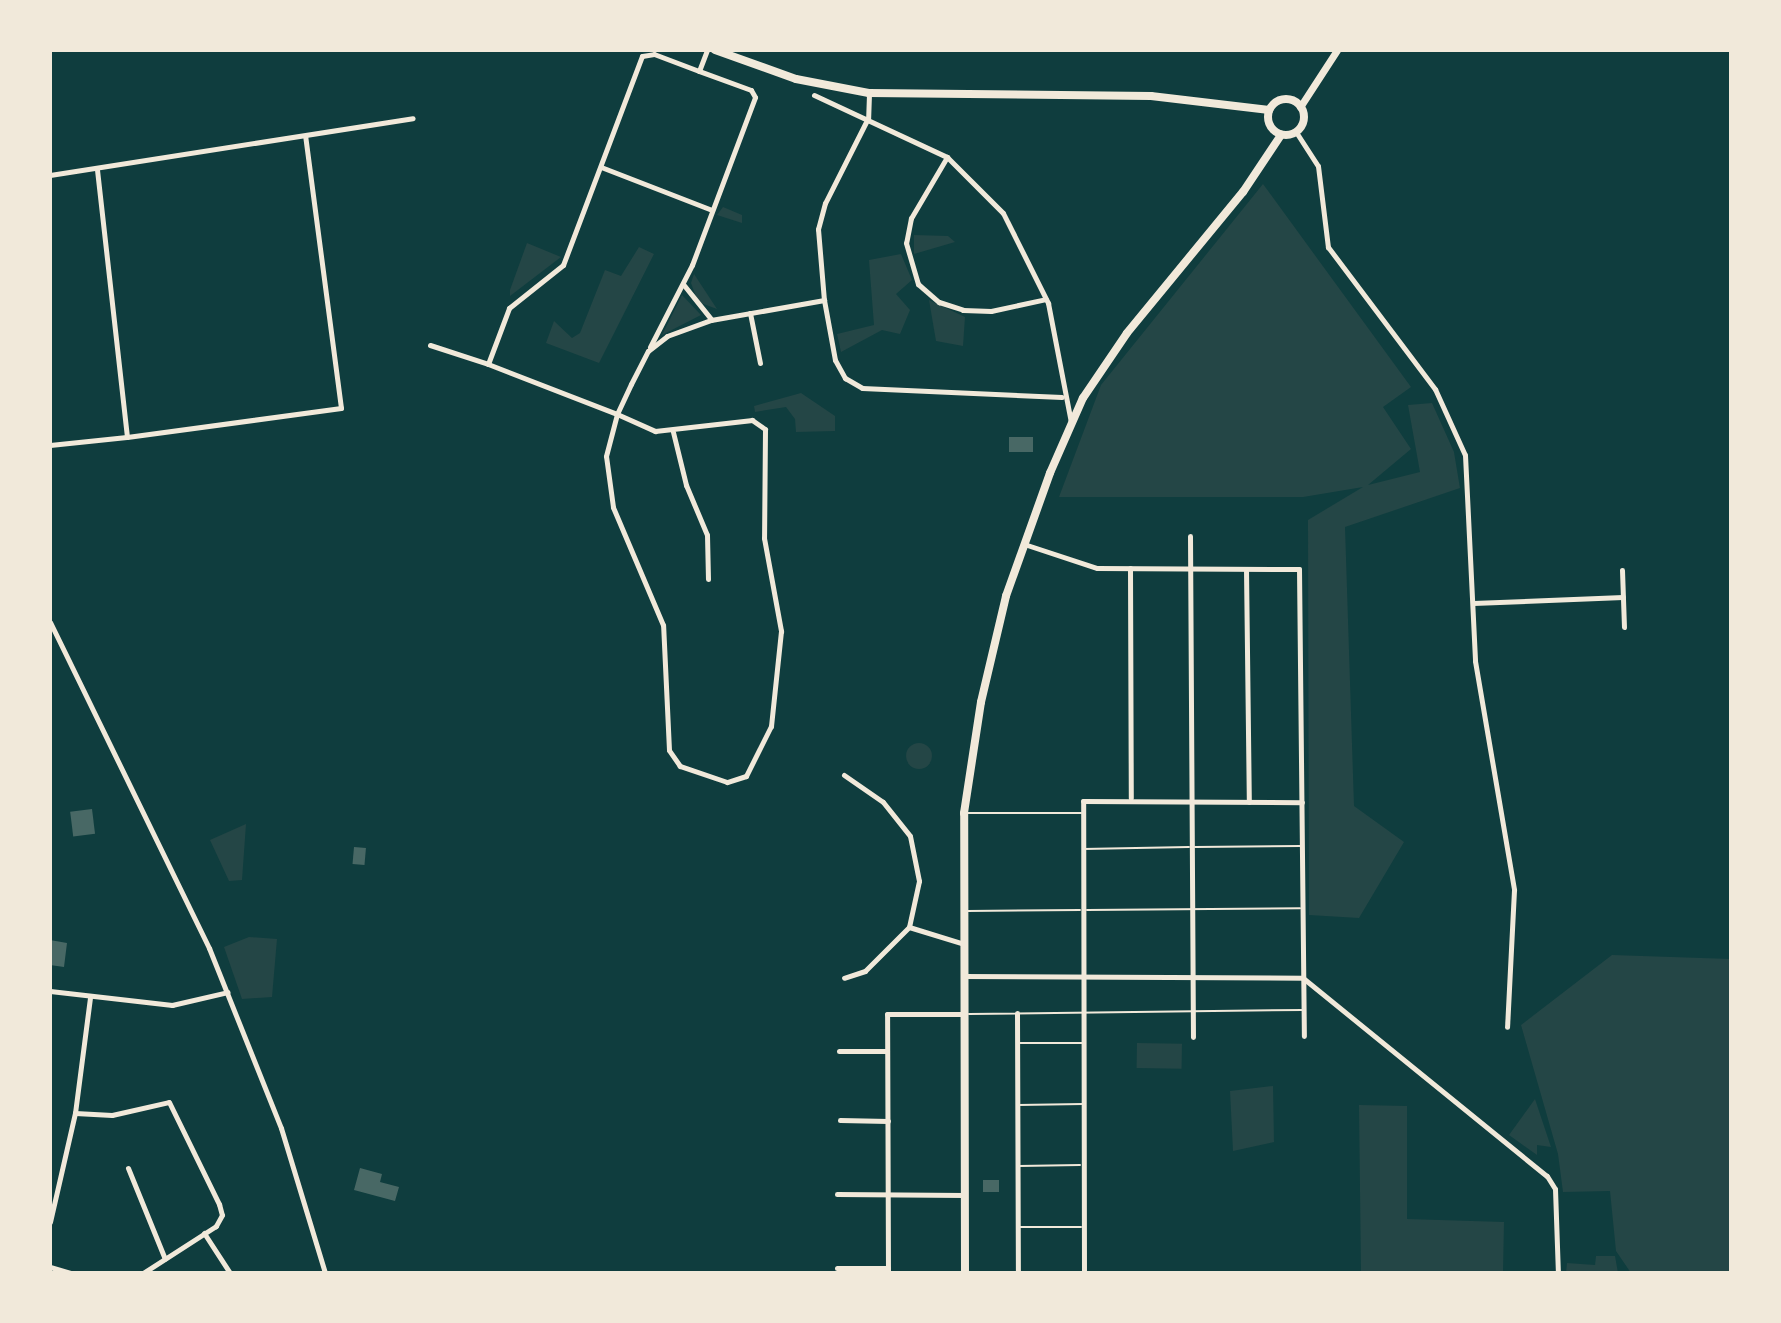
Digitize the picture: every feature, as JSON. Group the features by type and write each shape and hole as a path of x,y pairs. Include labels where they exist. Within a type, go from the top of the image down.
{"main road":[{"path":"715,50 796,79 869,93 1151,96 1269,110 1286,99 1300,107 1304,121 1296,132 1281,135 1203,246 1127,333 1071,424 1023,544 992,649 964,813 961,943 965,1273"},
{"path":"1300,107 1337,50"},
{"path":"1269,110 1269,124 1281,135"}],"street":[{"path":"699,71 707,50"},
{"path":"430,345 617,414 673,432 752,420 765,429 764,538 781,631 771,726 746,776 727,782 713,778 680,766 669,750 663,625 613,507 606,456 617,414 683,284 755,97 751,90 654,54 642,56 563,265 509,308 488,364"},
{"path":"869,93 868,118 825,203 818,229 824,300 835,360 845,378 862,388 1062,397"},
{"path":"814,95 947,157 1003,213 1046,299 1060,354 1062,397 1071,424"},
{"path":"50,175 413,118"},
{"path":"1296,132 1318,166 1328,247 1435,389 1460,440 1471,502 1475,661 1514,890 1507,1027"},
{"path":"50,445 341,408 305,136"},
{"path":"947,157 911,218 906,243 918,284 939,302 963,310 991,311 1046,299"},
{"path":"601,167 712,210"},
{"path":"97,169 127,437"},
{"path":"683,284 711,320"},
{"path":"648,351 687,326 824,300"},
{"path":"750,313 760,363"},
{"path":"673,432 686,485 707,535 708,579"},
{"path":"1190,536 1193,1037"},
{"path":"1023,544 1097,568 1299,569 1304,1036"},
{"path":"1130,568 1131,798"},
{"path":"1246,569 1249,802"},
{"path":"1622,570 1624,627"},
{"path":"1473,603 1623,597"},
{"path":"50,622 228,992 291,1156 325,1273"},
{"path":"844,775 883,802 910,836 919,881 909,927 865,971 844,978"},
{"path":"1084,1273 1083,801 1131,798 1191,802 1302,802"},
{"path":"909,927 961,943"},
{"path":"962,976 1303,978 1547,1176 1555,1189 1558,1273"},
{"path":"50,991 172,1005 228,992"},
{"path":"50,1222 75,1113 90,997"},
{"path":"1017,1013 1018,1273"},
{"path":"837,1268 888,1270 887,1014 962,1014"},
{"path":"839,1051 887,1051"},
{"path":"75,1113 112,1115 169,1102 219,1204 222,1215 204,1233 147,1272"},
{"path":"840,1120 888,1121"},
{"path":"128,1168 165,1259"},
{"path":"837,1194 964,1195"},
{"path":"204,1233 230,1273"},
{"path":"50,1267 71,1273"}],"lane":[{"path":"964,813 1082,813"},
{"path":"1082,849 1302,846"},
{"path":"962,911 1303,908"},
{"path":"962,1014 1304,1010"},
{"path":"1017,1043 1083,1043"},
{"path":"1017,1105 1083,1104"},
{"path":"1017,1166 1083,1165"},
{"path":"1018,1227 1083,1227"}],"shaded area":[{"path":"1263,184 1411,387 1383,407 1411,449 1368,485 1420,472 1408,405 1432,403 1454,452 1460,488 1345,527 1354,806 1404,842 1359,918 1309,915 1308,520 1363,487 1303,497 1059,497 1101,385"},
{"path":"723,207 742,215 742,223 717,215"},
{"path":"914,235 948,236 955,242 914,254"},
{"path":"527,243 561,257 510,296 510,290"},
{"path":"639,247 654,254 599,363 546,343 554,321 572,338 580,333 605,270 621,276"},
{"path":"901,254 912,280 896,294 910,310 900,334 882,330 841,352 837,334 874,325 869,260"},
{"path":"694,274 717,309 698,302 691,283"},
{"path":"682,295 701,315 662,335"},
{"path":"929,300 965,317 963,346 936,341"},
{"path":"801,393 835,416 835,431 796,432 795,419 786,407 755,412 754,406"},
{"path":"919,743 928,747 932,756 928,765 919,769 910,765 906,756 910,747"},
{"path":"246,824 242,880 229,881 210,840"},
{"path":"249,937 277,939 272,997 242,999 224,947"},
{"path":"1612,955 1731,959 1731,1273 1631,1273 1616,1251 1610,1191 1563,1192 1558,1154 1521,1025"},
{"path":"1137,1043 1182,1044 1182,1069 1137,1068"},
{"path":"1273,1086 1274,1142 1233,1151 1230,1091"},
{"path":"1535,1099 1551,1147 1537,1145 1537,1155 1509,1135"},
{"path":"1359,1105 1407,1106 1407,1219 1504,1222 1503,1273 1361,1273"},
{"path":"1596,1256 1615,1256 1618,1273 1566,1273 1567,1263 1595,1265"}],"building":[{"path":"1009,437 1033,437 1033,452 1009,452"},
{"path":"92,809 95,834 73,836 70,812"},
{"path":"354,847 366,848 364,865 353,864"},
{"path":"50,940 67,943 64,967 50,965"},
{"path":"360,1168 382,1174 380,1182 399,1187 395,1201 354,1190"},
{"path":"983,1180 999,1180 999,1192 983,1192"}]}
